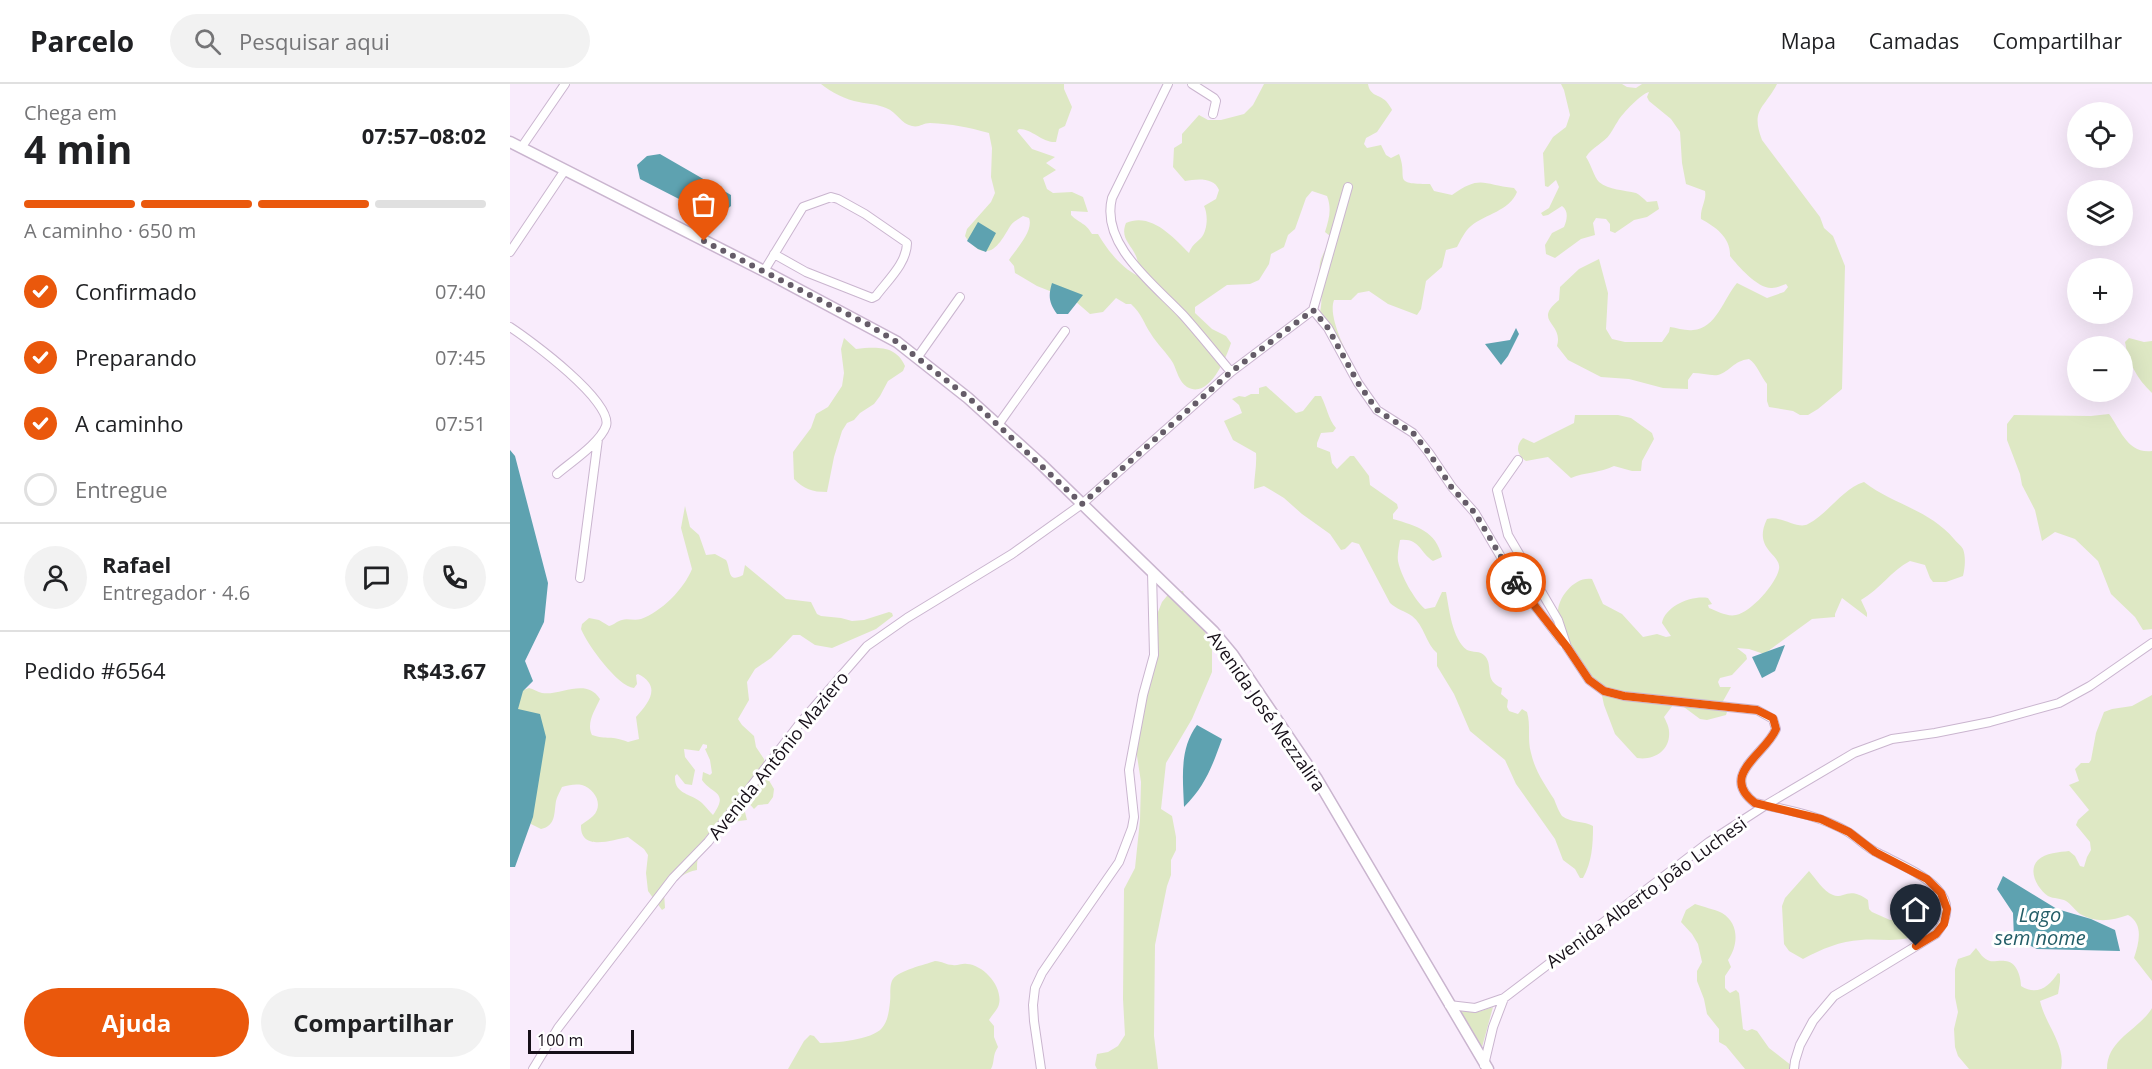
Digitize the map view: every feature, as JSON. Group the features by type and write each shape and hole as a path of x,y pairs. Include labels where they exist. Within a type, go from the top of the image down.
{"main road":[{"name":"Avenida José Mezzalira","path":"510,142 867,324 897,342 969,398 1082,504 1213,631 1233,655 1317,779 1485,1067"}],"street":[{"path":"521,148 565,84"},
{"path":"1168,84 1112,198 1111,223 1119,245 1137,269 1185,318 1231,372"},
{"path":"1192,84 1214,98 1216,101 1213,114"},
{"path":"510,252 565,170"},
{"path":"1082,504 1231,372 1313,310 1348,187"},
{"path":"764,271 774,254 803,207 831,197 865,214 907,243 907,251 903,260 876,296 872,298 806,272 774,254"},
{"path":"917,358 960,297"},
{"path":"1313,310 1328,328 1358,383 1377,410 1413,433 1429,453 1452,488 1475,513 1514,579 1567,647 1589,680 1604,691 1624,696 1757,710 1773,718 1776,729 1772,739 1747,765 1741,782 1748,798 1755,803 1821,819 1849,832 1875,852 1927,879 1941,893 1947,909 1944,924 1936,934 1834,996 1813,1021 1800,1045 1794,1069"},
{"path":"510,327 531,341 578,380 606,414 607,424 598,439 557,474"},
{"path":"998,425 1065,331"},
{"path":"580,578 598,439"},
{"path":"1518,460 1497,490 1508,535 1558,620 1567,647"},
{"name":"Avenida Antônio Maziero","path":"533,1069 558,1028 673,878 708,842 801,722 867,646 907,618 1012,554 1082,504"},
{"path":"1041,1069 1034,1021 1035,988 1048,963 1119,862 1132,828 1134,817 1130,776 1131,756 1143,695 1154,655 1152,572"},
{"name":"Avenida Alberto João Luchesi","path":"1504,998 1709,843 1766,805 1854,753 1892,739 1990,722 2059,703 2090,686 2152,643"},
{"path":"1449,1005 1476,1008 1504,998"},
{"path":"1485,1067 1493,1027 1504,998"}],"green space":[{"path":"821,84 1064,84 1072,107 1065,126 1059,129 1056,142 1046,140 1029,131 1019,129 1017,131 1032,149 1055,157 1046,163 1056,170 1043,178 1047,189 1053,193 1072,192 1083,197 1088,212 1071,211 1071,215 1087,227 1092,234 1098,234 1115,258 1138,276 1143,275 1144,270 1139,271 1137,258 1125,237 1126,223 1135,220 1153,223 1189,253 1205,231 1207,218 1204,206 1216,199 1219,190 1209,181 1185,181 1173,167 1174,148 1182,143 1182,134 1199,115 1208,120 1221,120 1244,114 1253,105 1264,84 1368,84 1371,91 1386,101 1392,110 1377,132 1366,138 1364,144 1367,148 1381,145 1386,155 1391,158 1399,154 1405,181 1430,184 1434,191 1452,195 1470,185 1482,182 1514,188 1517,192 1509,204 1471,226 1457,247 1446,250 1442,267 1426,281 1421,309 1417,315 1388,304 1369,291 1358,293 1351,300 1334,300 1335,323 1351,362 1320,312 1320,263 1330,236 1325,232 1330,210 1327,196 1312,191 1306,198 1295,229 1288,235 1284,247 1271,254 1269,264 1259,280 1250,284 1227,285 1195,307 1195,313 1212,329 1226,336 1231,343 1215,376 1202,388 1195,389 1187,387 1182,382 1173,363 1131,304 1126,304 1116,298 1103,312 1090,314 1075,301 1037,286 1015,273 1014,266 1009,260 1027,234 1029,218 1023,216 1014,222 997,246 987,251 981,251 968,241 965,236 967,229 991,202 995,193 991,177 992,148 989,133 946,124 930,123 912,126 886,108 849,99"},
{"path":"1561,84 1622,84 1636,88 1642,84 1777,84 1758,115 1762,140 1820,217 1824,228 1833,236 1845,266 1842,389 1818,409 1808,415 1800,415 1793,411 1769,407 1767,384 1749,359 1739,362 1718,375 1693,373 1688,380 1688,389 1663,388 1629,379 1601,377 1568,360 1557,346 1558,338 1548,318 1548,313 1559,300 1560,287 1579,269 1599,259 1608,293 1606,329 1612,339 1625,342 1662,342 1670,327 1687,330 1701,328 1714,319 1737,283 1767,298 1784,292 1788,287 1786,284 1772,288 1755,281 1730,256 1728,244 1722,234 1701,219 1705,191 1686,184 1680,132 1671,119 1649,101 1647,97 1649,92 1628,109 1607,137 1586,157 1599,182 1603,185 1636,193 1647,202 1657,201 1659,209 1647,217 1634,220 1615,233 1610,231 1610,224 1606,219 1596,218 1593,223 1595,235 1581,239 1555,258 1546,254 1545,245 1552,233 1564,227 1567,219 1566,210 1562,206 1548,215 1543,216 1541,213 1549,208 1559,187 1556,180 1548,187 1545,186 1543,153 1553,137 1566,127 1570,115"},
{"path":"844,338 856,349 878,348 891,351 901,359 905,366 903,371 888,381 874,404 847,423 842,431 834,457 827,492 817,491 805,488 794,479 793,452 811,428 816,414 828,407 842,386 844,373 841,349"},
{"path":"2133,339 2144,342 2152,341 2152,393 2133,367"},
{"path":"1266,386 1296,413 1303,411 1315,396 1321,396 1336,428 1333,432 1321,433 1317,447 1330,452 1332,463 1337,469 1350,456 1354,456 1369,476 1370,485 1397,504 1398,508 1393,514 1393,519 1417,527 1435,541 1442,557 1433,561 1412,541 1400,540 1398,559 1402,573 1412,593 1425,609 1435,607 1442,592 1446,592 1452,623 1462,645 1467,650 1481,653 1488,660 1491,677 1496,685 1502,688 1501,694 1508,700 1509,711 1518,714 1522,709 1527,712 1533,760 1562,816 1593,826 1591,853 1583,878 1580,878 1575,869 1563,860 1555,839 1516,784 1505,760 1470,731 1454,694 1437,666 1437,653 1416,620 1390,603 1359,544 1352,542 1341,550 1330,534 1284,498 1264,486 1254,489 1256,453 1233,440 1224,421 1242,413 1239,405 1232,399 1259,394 1259,388"},
{"path":"2109,414 2130,444 2143,451 2152,451 2152,629 2143,630 2135,617 2111,594 2098,561 2075,539 2055,532 2042,541 2035,510 2022,485 2007,440 2007,424 2014,415 2091,416"},
{"path":"1575,415 1618,415 1631,418 1652,433 1654,439 1642,461 1641,471 1614,466 1571,478 1548,457 1526,461 1521,456 1518,447 1523,438 1534,443 1574,423"},
{"path":"1864,482 1934,521 1944,529 1963,549 1965,562 1963,576 1946,582 1933,582 1925,565 1910,561 1861,600 1867,617 1842,598 1835,617 1812,619 1764,654 1737,648 1746,655 1747,659 1732,675 1720,678 1718,682 1720,687 1731,687 1722,703 1727,712 1726,715 1707,720 1700,719 1669,696 1673,705 1664,717 1669,729 1667,744 1655,756 1637,758 1615,734 1601,691 1575,659 1558,612 1564,594 1574,584 1592,579 1603,604 1622,614 1643,637 1657,634 1671,636 1662,623 1664,617 1680,603 1694,598 1708,598 1712,604 1708,605 1709,608 1726,614 1742,613 1762,596 1773,582 1779,569 1779,564 1768,550 1763,538 1763,529 1767,519 1778,519 1799,525 1808,524 1823,514 1842,495"},
{"path":"685,506 690,527 699,535 706,555 715,554 726,560 732,577 743,575 745,565 786,599 811,602 817,614 821,616 852,621 864,620 889,612 893,616 876,629 832,648 815,645 800,635 793,635 771,658 755,669 747,682 749,700 738,719 754,736 756,747 764,759 767,777 774,789 773,797 768,804 758,805 754,809 747,801 744,808 747,820 725,824 710,833 700,848 697,870 685,874 666,886 665,908 662,910 648,891 646,873 648,855 644,849 628,837 598,842 586,839 582,833 581,825 593,816 598,807 594,794 587,787 570,785 562,787 556,799 552,822 541,829 531,824 528,816 517,711 521,691 529,688 542,693 588,689 600,699 591,721 592,735 628,742 639,739 636,717 649,700 650,684 638,674 634,688 627,686 596,654 581,629 582,624 589,618 599,620 609,626 624,619 641,619 649,616 671,599 692,569 681,528","holes":["703,744 707,745 705,749 712,773 710,775 703,772 702,780 717,794 720,801 713,815 702,803 680,790 675,782 677,774 685,784 692,785 695,770 685,757 684,749 699,751"]},
{"path":"1171,591 1183,591 1187,604 1202,626 1212,647 1212,672 1192,719 1166,763 1161,809 1172,816 1176,850 1171,860 1171,875 1155,945 1154,1036 1158,1069 1097,1069 1095,1065 1097,1054 1108,1052 1118,1046 1125,1035 1124,889 1135,868 1140,820 1141,782 1137,756 1137,718 1146,697 1158,612 1162,602"},
{"path":"2152,695 2152,981 2134,958 2139,934 2133,919 2128,915 2116,919 2092,919 2080,914 2066,901 2044,893 2035,880 2034,869 2038,860 2045,856 2069,851 2075,856 2080,866 2084,867 2091,850 2090,842 2076,825 2089,810 2069,785 2079,781 2075,769 2081,763 2089,763 2091,760 2096,733 2104,712 2132,706"},
{"path":"1809,871 1829,893 1837,896 1856,894 1868,900 1869,909 1872,912 1890,920 1907,918 1924,927 1925,930 1910,938 1846,942 1803,959 1789,951 1784,944 1782,906 1785,898"},
{"path":"1695,904 1722,913 1732,923 1736,935 1734,948 1728,960 1731,967 1725,976 1725,988 1730,993 1736,990 1739,993 1743,1029 1757,1031 1769,1048 1796,1069 1745,1069 1726,1046 1719,1042 1719,1029 1707,1014 1697,981 1697,971 1702,962 1698,944 1681,922 1686,910"},
{"path":"1976,948 1988,960 2005,961 2015,966 2021,986 2027,989 2042,989 2058,973 2060,974 2058,994 2040,1001 2061,1051 2061,1069 1969,1069 1958,1056 1954,1029 1958,1012 1955,997 1955,969 1958,959 1970,955"},
{"path":"935,961 951,965 973,965 986,973 995,984 999,1004 989,1020 994,1026 994,1037 998,1047 991,1069 788,1069 810,1035 820,1043 827,1043 853,1040 877,1032 887,1019 893,979 906,970"},
{"path":"1493,1007 1481,1051 1459,1011 1478,1012"},
{"path":"2152,1008 2152,1069 2107,1069 2112,1050"}],"water":[{"path":"660,154 731,195 731,206 716,218 640,179 637,165 647,156"},
{"path":"978,222 996,233 986,252 967,241"},
{"path":"1052,283 1083,295 1068,314 1057,314 1052,306 1050,296"},
{"path":"1516,328 1519,334 1501,365 1485,344 1510,340"},
{"path":"510,450 515,456 548,583 544,622 525,661 533,681 523,691 518,709 540,714 546,737 533,817 515,867 510,867"},
{"path":"1785,645 1775,671 1762,678 1752,657"},
{"path":"1197,725 1222,739 1207,776 1184,807 1183,764 1187,744"},
{"name":"Lago sem nome","path":"2003,876 2057,909 2091,919 2115,930 2120,951 2037,949 2014,938 2013,913 1997,889"}],"way so far":[{"path":"704,241 867,324 897,342 969,398 1082,504 1231,372 1313,310 1321,317 1358,383 1377,410 1413,433 1452,488 1475,513 1516,582"}],"route":[{"path":"1516,582 1567,647 1589,680 1604,691 1624,696 1757,710 1773,718 1776,729 1772,739 1747,765 1742,774 1741,782 1748,798 1755,803 1821,819 1849,832 1875,852 1927,879 1941,893 1947,909 1944,924 1936,934 1916,946"}]}
